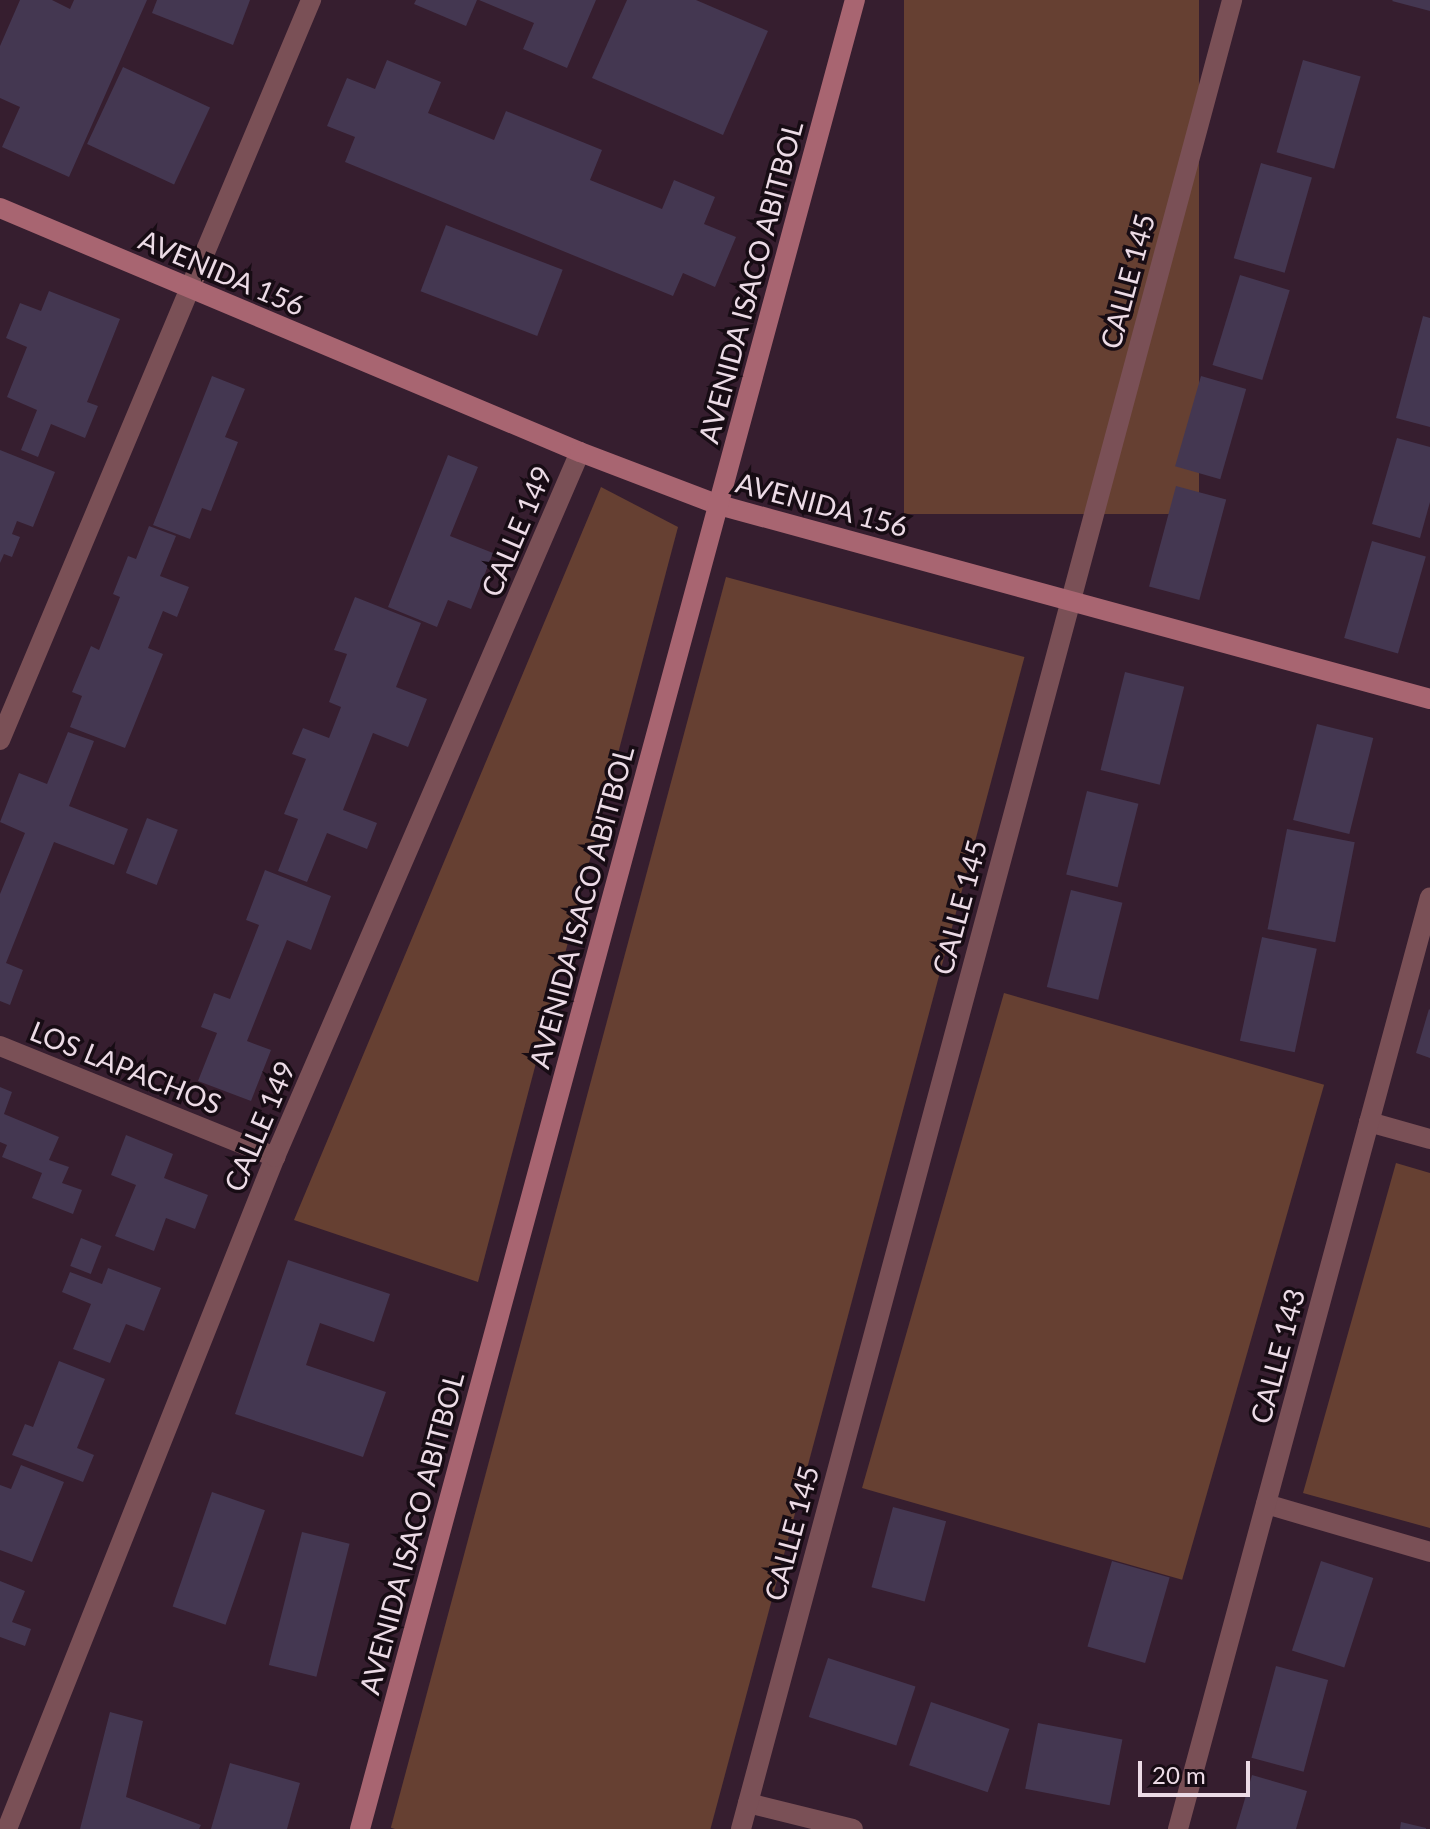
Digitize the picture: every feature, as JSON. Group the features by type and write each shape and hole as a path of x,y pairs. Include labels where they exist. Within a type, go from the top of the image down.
{"main road":[{"name":"AVENIDA ISACO ABITBOL","path":"360,1829 855,0"},
{"name":"AVENIDA 156","path":"0,208 580,452 719,505 1430,699"}],"street":[{"path":"0,740 192,291 311,0"},
{"name":"CALLE 145","path":"741,1829 1232,0"},
{"name":"CALLE 149","path":"7,1829 275,1157 580,452"},
{"name":"CALLE 143","path":"1178,1829 1430,897"},
{"name":"LOS LAPACHOS","path":"0,1046 275,1157"},
{"path":"1369,1122 1430,1139"},
{"path":"1266,1504 1430,1552"},
{"path":"748,1803 853,1829"}],"shaded area":[{"path":"904,0 1199,0 1199,514 904,514"},
{"path":"601,487 678,527 478,1282 294,1220"},
{"path":"726,577 1024,657 710,1829 391,1828"},
{"path":"1004,993 1324,1085 1182,1580 862,1488"},
{"path":"1396,1163 1430,1173 1430,1528 1303,1493"}],"building":[{"path":"20,0 52,0 70,9 74,0 147,0 69,177 2,147 20,107 0,98 0,46"},
{"path":"157,0 250,0 233,45 152,13"},
{"path":"416,0 477,0 466,26 414,4"},
{"path":"479,0 596,0 567,68 523,49 534,23"},
{"path":"627,0 696,0 768,31 723,135 592,78"},
{"path":"1430,0 1430,11 1392,1"},
{"path":"387,60 441,82 428,113 494,140 506,111 602,150 590,180 662,209 674,180 715,197 704,224 736,237 715,287 683,273 673,296 345,162 355,137 327,126 347,78 375,89"},
{"path":"1303,60 1361,77 1334,169 1277,152"},
{"path":"123,67 210,108 174,185 87,144"},
{"path":"1261,163 1312,178 1285,273 1234,258"},
{"path":"446,225 563,270 537,336 421,291"},
{"path":"1240,275 1290,290 1262,380 1213,365"},
{"path":"49,291 120,319 87,402 98,406 85,438 51,424 38,457 21,450 37,410 7,397 27,347 6,338 20,303 41,311"},
{"path":"1423,316 1430,318 1430,427 1396,418"},
{"path":"212,376 245,389 225,437 238,442 211,511 202,508 190,539 153,525"},
{"path":"1201,376 1246,389 1220,479 1175,466"},
{"path":"1397,438 1430,447 1430,502 1420,538 1372,524"},
{"path":"0,450 55,472 33,527 17,521 12,534 20,537 12,557 4,554 0,563"},
{"path":"448,455 478,467 450,536 493,553 471,609 448,600 437,627 388,607"},
{"path":"1176,486 1226,499 1199,600 1149,586"},
{"path":"149,526 176,536 160,576 189,587 177,617 163,611 148,648 163,654 125,748 70,727 82,696 72,692 91,646 99,650 120,597 113,594 128,556 136,559"},
{"path":"1372,541 1426,556 1398,654 1344,638"},
{"path":"355,597 421,623 396,687 427,699 408,747 373,733 343,810 377,823 367,849 327,833 307,882 278,871 298,819 284,814 306,759 292,754 303,728 329,738 341,707 329,702 347,654 334,650"},
{"path":"1125,672 1184,687 1160,785 1101,770"},
{"path":"1317,724 1373,738 1349,834 1293,820"},
{"path":"68,732 94,741 69,806 128,829 114,865 54,842 6,963 23,970 10,1005 0,1001 0,894 25,833 0,822 19,773 47,784"},
{"path":"1087,791 1138,804 1118,887 1066,874"},
{"path":"147,818 178,830 157,885 126,873"},
{"path":"1287,829 1355,842 1335,942 1268,929"},
{"path":"265,870 331,896 311,950 287,940 247,1041 271,1050 251,1101 198,1081 217,1033 201,1027 214,993 230,999 259,925 246,920"},
{"path":"1071,890 1122,903 1098,1000 1047,987"},
{"path":"1262,937 1317,949 1295,1052 1240,1041"},
{"path":"1430,1010 1430,1058 1416,1053"},
{"path":"0,1087 12,1092 4,1114 59,1137 49,1160 69,1167 62,1183 82,1190 73,1214 32,1198 42,1173 2,1157 7,1145 0,1142"},
{"path":"126,1135 173,1154 164,1178 208,1195 195,1229 166,1218 154,1251 115,1236 136,1185 111,1175"},
{"path":"81,1238 102,1246 91,1274 70,1266"},
{"path":"288,1260 390,1294 374,1342 320,1323 306,1365 386,1392 363,1457 235,1414"},
{"path":"108,1268 161,1288 144,1331 126,1324 110,1363 73,1349 91,1304 62,1292 70,1272 102,1284"},
{"path":"59,1361 105,1379 77,1448 94,1455 83,1482 12,1455 25,1424 33,1427"},
{"path":"21,1465 64,1482 32,1562 0,1550 0,1485 11,1489"},
{"path":"212,1492 265,1510 226,1625 173,1606"},
{"path":"893,1507 946,1521 925,1601 872,1587"},
{"path":"302,1532 350,1544 316,1677 269,1665"},
{"path":"1112,1561 1170,1578 1145,1663 1087,1647"},
{"path":"1321,1561 1373,1578 1344,1667 1292,1650"},
{"path":"0,1581 25,1591 12,1622 31,1629 25,1646 0,1637"},
{"path":"828,1658 915,1686 896,1745 809,1717"},
{"path":"1276,1666 1328,1680 1304,1772 1251,1758"},
{"path":"931,1702 1009,1729 988,1792 909,1765"},
{"path":"110,1712 143,1721 126,1797 201,1825 199,1829 80,1829"},
{"path":"1038,1723 1122,1739 1110,1805 1025,1789"},
{"path":"230,1763 300,1783 287,1829 211,1829"},
{"path":"1252,1775 1307,1791 1296,1829 1236,1829"},
{"path":"1401,1822 1426,1828 1426,1829 1400,1829"}]}
